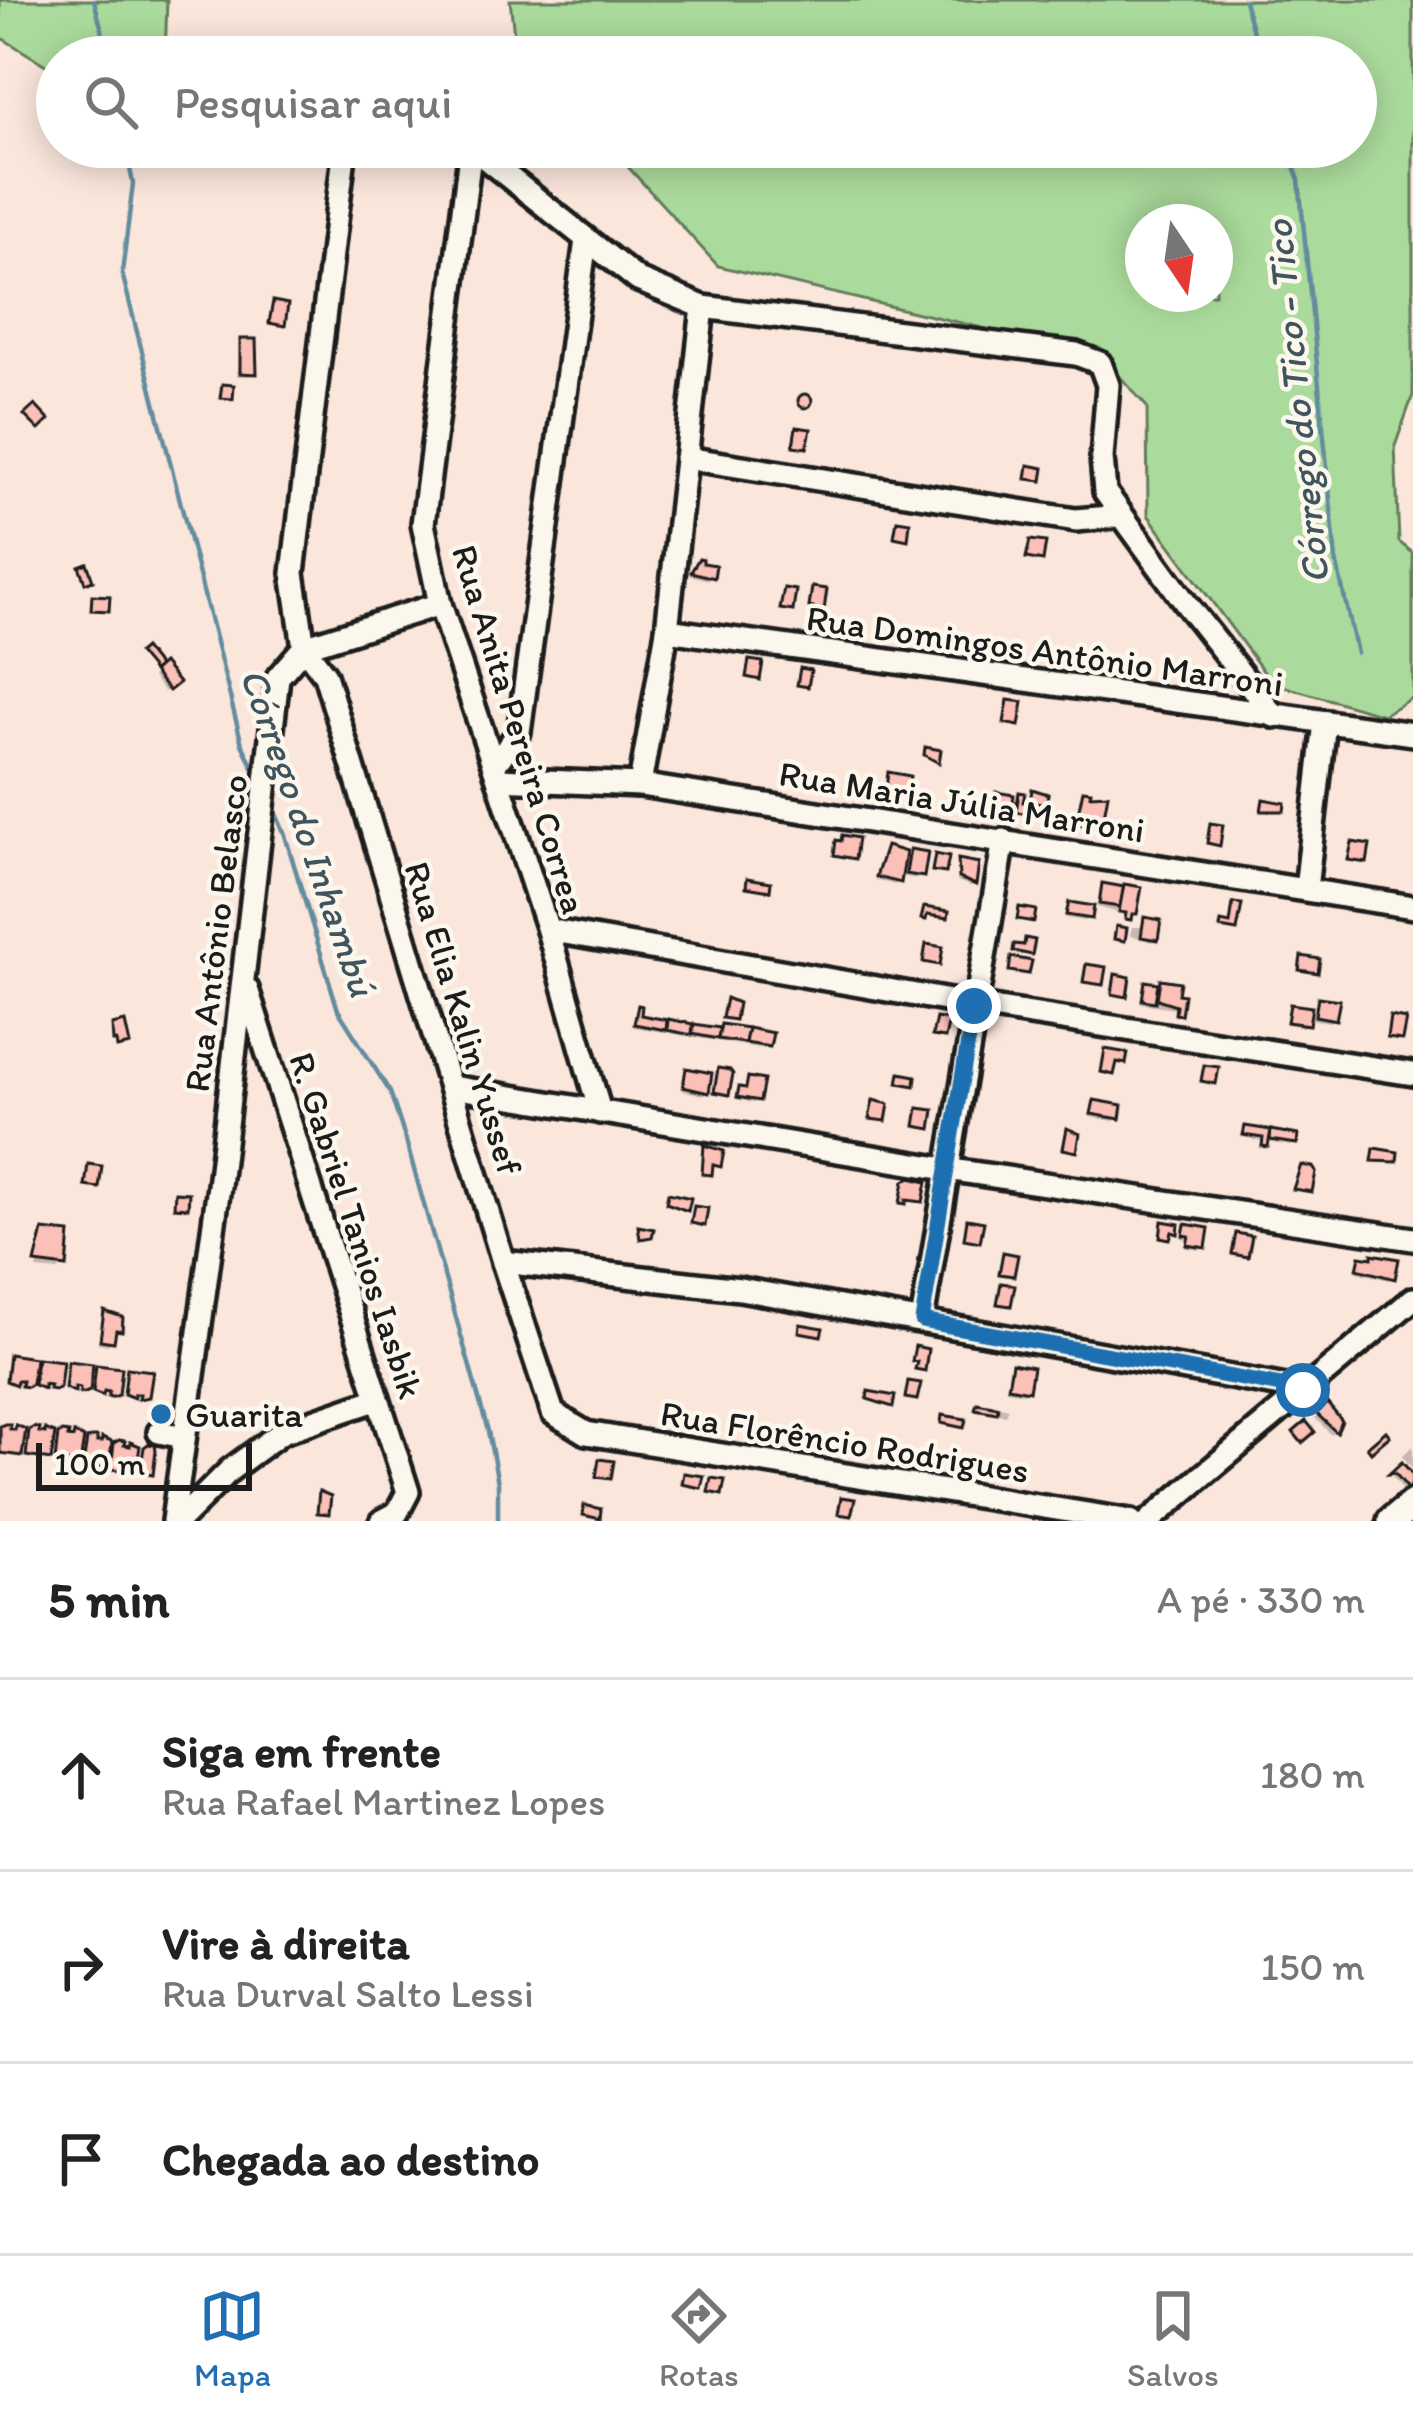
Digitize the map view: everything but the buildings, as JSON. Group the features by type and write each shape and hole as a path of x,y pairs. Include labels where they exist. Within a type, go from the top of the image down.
{"main road":[{"path":"1392,1521 1413,1504"}],"street":[{"path":"342,168 293,573 304,647 440,604"},
{"name":"Rua Anita Pereira Correa","path":"468,168 423,524 440,604 548,930 600,1112"},
{"path":"497,168 638,280 703,307 1076,354 1100,363 1108,385 1103,484 1121,516 1274,716"},
{"path":"496,772 519,732 586,240"},
{"path":"640,785 668,630 703,307"},
{"path":"686,458 1076,520 1121,516"},
{"name":"Rua Domingos Antônio Marroni","path":"668,630 1413,734"},
{"name":"Rua Antônio Belasco","path":"176,1521 278,677 304,647"},
{"name":"Rua Elia Kalin Yussef","path":"304,647 325,675 553,1412"},
{"path":"1384,729 1413,716"},
{"path":"1306,889 1325,722"},
{"name":"Rua Maria Júlia Marroni","path":"496,772 640,785 1413,907"},
{"path":"922,1321 1004,840"},
{"path":"548,930 974,1006 1413,1074"},
{"name":"R. Gabriel Tanios Iasbik","path":"244,975 408,1492 398,1513 382,1521"},
{"path":"452,1088 1413,1239"},
{"path":"503,1262 740,1289 1303,1390"},
{"path":"1149,1521 1413,1299"},
{"path":"176,1521 230,1470 282,1432 378,1399"},
{"name":"Rua Florêncio Rodrigues","path":"553,1412 586,1433 1131,1521"},
{"path":"159,1432 184,1437"}],"green space":[{"path":"0,0 167,0 166,36 36,36 36,59 0,37"},
{"path":"510,0 1413,0 1413,395 1395,446 1399,542 1413,553 1413,697 1383,715 1272,683 1148,515 1147,407 1102,356 718,266 629,168 1377,168 1377,36 516,36"}],"waterway":[{"name":"Córrego do Inhambú","path":"94,0 103,36"},
{"name":"Córrego do Tico - Tico","path":"1244,0 1254,36"},
{"name":"Córrego do Inhambú","path":"130,168 133,184 122,273 242,744 256,773"},
{"name":"Córrego do Tico - Tico","path":"1295,168 1336,560 1357,653"},
{"name":"Córrego do Inhambú","path":"272,805 338,1010 390,1092 406,1141 488,1431 498,1483 498,1521"}],"place":[{"name":"Guarita","path":"161,1414"}],"route":[{"path":"974,1006 922,1321 1303,1390"}]}
